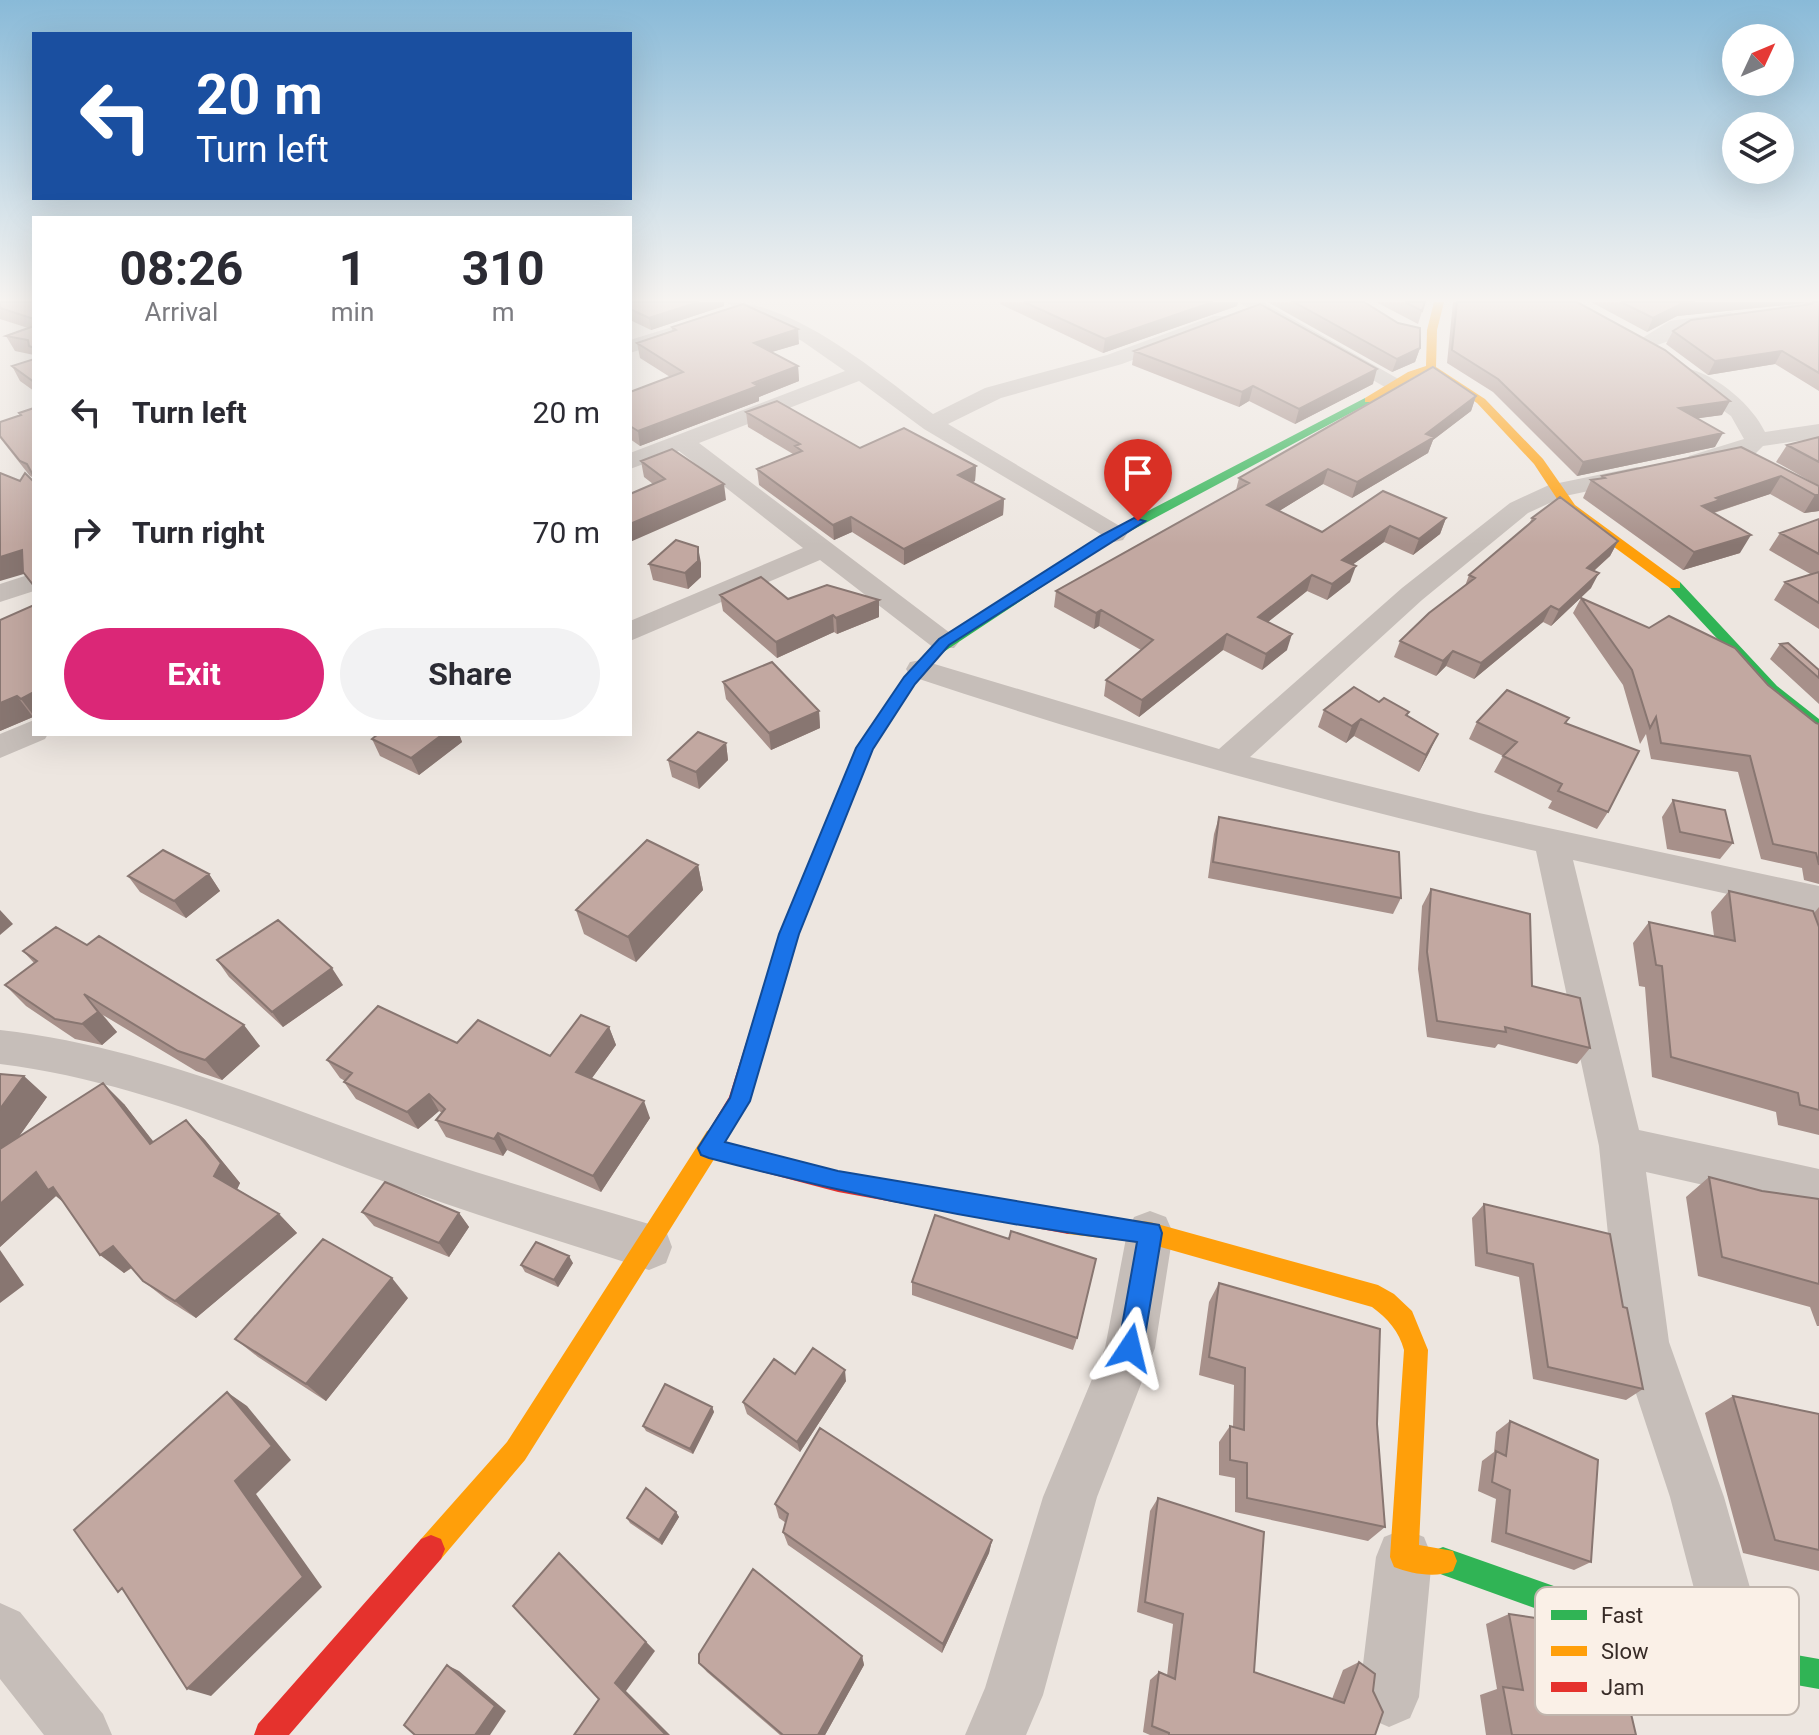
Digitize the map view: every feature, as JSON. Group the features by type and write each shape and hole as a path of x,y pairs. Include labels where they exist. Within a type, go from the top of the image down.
{"street":[{"path":"632,461 832,383"},
{"path":"876,383 932,424 1114,534"},
{"path":"932,424 959,406 1020,383"},
{"path":"1394,383 1398,385"},
{"path":"269,1735 516,1451 649,1247 739,1101 789,934 865,748 921,669 944,642 1114,534 1401,383"},
{"path":"1454,383 1481,401 1539,462 1570,508 1684,592 1772,689 1819,727"},
{"path":"1700,383 1740,412 1755,432 1756,440"},
{"path":"1226,761 1436,573 1519,508 1558,490 1734,453 1748,448 1756,440 1819,431"},
{"path":"681,441 944,642"},
{"path":"1734,453 1757,466"},
{"path":"632,631 823,549"},
{"path":"0,594 32,582"},
{"path":"921,669 1010,699 1433,816 1819,900"},
{"path":"0,747 32,732"},
{"path":"1552,844 1621,1146 1644,1342 1697,1497 1722,1587"},
{"path":"0,1047 39,1050 141,1073 398,1167 649,1247"},
{"path":"1621,1146 1819,1190"},
{"path":"709,1148 838,1182 1063,1222 1150,1233 1378,1297 1401,1311 1413,1331 1416,1350 1404,1557 1389,1697"},
{"path":"995,1735 1013,1695 1070,1497 1130,1348 1150,1233"},
{"path":"1404,1557 1443,1561 1535,1594"},
{"path":"0,1632 82,1735"},
{"path":"1799,1671 1819,1674"}],"building":[{"path":"654,383 753,383 758,386 638,431 632,427 632,391"},
{"path":"1218,383 1350,383 1299,409 1253,386 1242,392"},
{"path":"1405,383 1457,383 1476,396 1426,434 1434,437 1357,482 1328,469 1267,505 1322,532 1383,491 1446,518 1419,539 1390,526 1342,560 1356,566 1332,584 1312,575 1258,617 1292,634 1266,654 1227,634 1142,700 1106,680 1153,640 1101,610 1096,613 1056,591 1249,483 1239,478"},
{"path":"1502,383 1707,383 1730,401 1679,408 1723,433 1583,462"},
{"path":"777,401 860,448 904,428 976,466 958,475 1004,499 904,549 851,517 833,525 757,469 802,451 795,446 800,444 746,412"},
{"path":"32,409 32,473 0,436 0,422 21,415 19,413"},
{"path":"1819,437 1819,462 1787,445"},
{"path":"1741,447 1819,486 1819,495 1781,476 1716,498 1720,500 1702,506 1751,535 1694,552 1591,480 1605,478 1602,476"},
{"path":"672,449 724,484 632,523 632,493 665,479 641,461"},
{"path":"0,473 20,481 25,473 32,480 32,583 23,572 22,550 0,557"},
{"path":"1560,497 1618,541 1587,568 1599,573 1559,610 1551,606 1481,663 1453,651 1443,661 1400,641 1429,613 1475,578 1469,575"},
{"path":"1819,519 1819,554 1780,533"},
{"path":"676,540 698,547 698,561 685,573 649,564"},
{"path":"1819,572 1819,603 1785,582"},
{"path":"761,577 788,599 827,585 879,600 836,618 833,615 776,642 720,595"},
{"path":"1581,598 1649,628 1669,616 1735,648 1768,685 1819,724 1819,865 1816,853 1773,844 1750,756 1661,743 1656,717 1650,728 1632,670"},
{"path":"32,606 32,693 0,703 0,620"},
{"path":"1788,643 1819,670 1819,678 1780,644"},
{"path":"772,662 819,711 769,733 723,682"},
{"path":"1354,687 1379,702 1384,698 1438,734 1426,755 1361,719 1352,726 1324,710"},
{"path":"1507,690 1569,718 1565,723 1639,751 1608,812 1558,791 1562,784 1503,756 1517,742 1477,722"},
{"path":"698,732 726,743 696,772 668,760"},
{"path":"376,736 440,736 411,758 372,739"},
{"path":"1673,800 1725,810 1733,843 1680,832"},
{"path":"1219,817 1399,852 1401,898 1213,862"},
{"path":"647,840 698,865 628,937 576,910"},
{"path":"163,850 209,874 174,901 128,876"},
{"path":"1431,889 1530,914 1532,986 1580,998 1590,1048 1505,1027 1506,1032 1437,1021 1427,952"},
{"path":"1729,891 1813,911 1819,927 1819,1110 1800,1105 1798,1093 1671,1057 1662,966 1656,965 1649,922 1735,941"},
{"path":"278,920 332,968 272,1012 217,960"},
{"path":"56,927 87,945 99,936 244,1025 205,1060 178,1051 84,994 98,1012 82,1024 55,1019 5,985 37,961 23,951"},
{"path":"378,1006 457,1043 478,1020 550,1056 581,1015 609,1027 576,1072 644,1101 593,1176 498,1133 494,1139 436,1120 445,1109 429,1094 407,1112 344,1082 352,1073 327,1060"},
{"path":"0,1074 24,1076 0,1109"},
{"path":"103,1083 150,1144 186,1120 221,1163 214,1176 279,1214 175,1301 143,1281 113,1246 100,1255 53,1187 48,1190 36,1172 0,1204 0,1149"},
{"path":"1709,1177 1762,1191 1819,1199 1819,1284 1722,1257"},
{"path":"385,1182 459,1213 439,1243 362,1212"},
{"path":"1484,1204 1610,1234 1623,1307 1627,1308 1643,1389 1548,1367 1533,1264 1487,1253"},
{"path":"935,1215 1009,1239 1011,1231 1096,1259 1077,1338 912,1282"},
{"path":"323,1239 392,1278 306,1384 235,1339"},
{"path":"536,1242 569,1256 554,1280 521,1265"},
{"path":"1219,1283 1380,1329 1377,1424 1385,1527 1247,1498 1247,1463 1230,1460 1230,1426 1244,1430 1245,1368 1209,1357"},
{"path":"813,1348 845,1370 797,1442 743,1402 774,1359 795,1374"},
{"path":"665,1384 712,1407 690,1449 643,1426"},
{"path":"227,1392 272,1446 235,1481 303,1577 187,1689 122,1588 118,1592 74,1530"},
{"path":"1733,1396 1819,1414 1819,1550 1775,1540"},
{"path":"1510,1421 1598,1460 1591,1562 1506,1533 1510,1490 1492,1482 1496,1451 1506,1456"},
{"path":"820,1428 992,1540 943,1644 783,1532 788,1514 775,1504"},
{"path":"646,1488 676,1512 659,1540 627,1518"},
{"path":"1158,1498 1264,1532 1254,1672 1344,1703 1359,1662 1375,1674 1373,1691 1383,1712 1375,1735 1169,1735 1152,1726 1159,1672 1175,1679 1183,1614 1145,1602"},
{"path":"559,1553 646,1642 615,1683 666,1735 574,1735 599,1699 513,1606"},
{"path":"753,1569 862,1656 818,1735 783,1735 699,1663 699,1654"},
{"path":"1509,1614 1535,1618 1535,1715 1631,1715 1636,1735 1512,1735 1503,1687 1523,1690"},
{"path":"447,1665 495,1706 475,1735 415,1735 404,1725"}],"traffic: fast":[{"path":"937,650 1105,539 1369,400"},
{"path":"1675,585 1772,689 1819,727"},
{"path":"1443,1561 1535,1594"},
{"path":"1799,1670 1819,1674"}],"traffic: slow":[{"path":"1369,400 1397,383"},
{"path":"1454,383 1481,401 1539,462 1570,508 1675,585"},
{"path":"431,1549 516,1451 715,1138"},
{"path":"1068,1223 1150,1233 1378,1297 1392,1308 1403,1319 1416,1350 1404,1557 1443,1561"}],"traffic: jam":[{"path":"715,1138 739,1101 789,934 865,748 910,680 937,650"},
{"path":"709,1148 838,1182 1068,1223"},
{"path":"269,1735 431,1549"}],"route":[{"path":"1130,1348 1150,1233 1063,1222 838,1182 767,1166 709,1148 739,1101 789,934 865,748 910,680 944,642 1138,521"}]}
